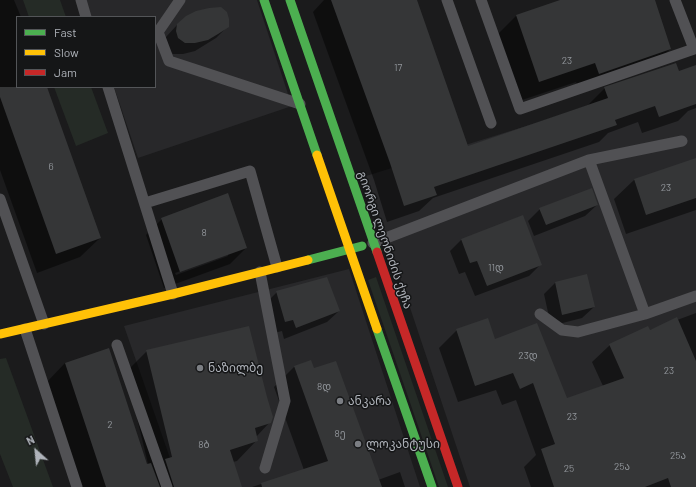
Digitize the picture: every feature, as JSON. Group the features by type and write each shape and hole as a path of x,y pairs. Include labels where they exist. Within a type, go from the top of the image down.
{"main road":[{"path":"264,0 432,487"},
{"name":"გიორგი ლეონიძის ქუჩა","path":"290,0 458,487"},
{"path":"0,334 173,294 373,243"}],"lane":[{"path":"81,0 86,16"},
{"path":"180,0 158,32 169,61 300,104"},
{"path":"447,0 491,123"},
{"path":"481,0 520,109 694,49 675,0"},
{"path":"108,88 173,294"},
{"path":"373,243 589,160 682,141"},
{"path":"589,160 645,314"},
{"path":"145,203 250,171 277,267"},
{"path":"0,198 44,324"},
{"path":"260,272 285,401 265,468"},
{"path":"540,314 562,330 578,332 645,314 696,296"},
{"path":"25,329 77,487"},
{"path":"117,345 167,487"}],"shaded area":[{"path":"23,0 60,0 66,16 29,16"},
{"path":"85,0 257,0 292,106 138,158 114,88 156,88 156,16 91,16"},
{"path":"696,73 696,487 470,487 366,176"},
{"path":"54,88 91,88 108,133 76,146"},
{"path":"349,269 420,487 180,487 124,326"},
{"path":"376,277 448,487 439,487 368,280"},
{"path":"6,358 53,487 13,487 0,454 0,359"}],"building":[{"path":"331,0 417,0 468,146 608,98 604,87 676,63 679,71 696,65 696,104 659,117 655,106 615,120 617,125 434,187 437,195 404,206"},
{"path":"560,0 655,0 671,49 599,74 595,63 539,82 516,15"},
{"path":"221,7 227,12 229,27 208,40 195,43 185,43 178,38 176,31 177,24 186,16 196,11"},
{"path":"0,87 47,88 101,238 56,254 0,97"},
{"path":"696,158 696,198 646,215 634,179"},
{"path":"592,188 598,205 546,225 539,208"},
{"path":"228,193 247,248 180,272 161,218"},
{"path":"523,215 542,265 487,286 477,261 470,263 461,239"},
{"path":"587,274 595,307 562,315 555,282"},
{"path":"327,277 340,311 296,328 293,320 285,322 276,291"},
{"path":"677,317 696,361 696,487 671,487 668,478 645,487 554,487 541,449 555,444 533,383 520,389 513,373 475,386 456,329 488,318 495,339 537,323 567,398 624,378 609,344 648,326 650,330"},
{"path":"249,326 273,417 271,423 255,428 258,441 230,450 242,487 174,487 165,459 172,457 146,350"},
{"path":"109,348 147,464 151,463 160,487 106,487 65,363"},
{"path":"311,360 314,368 336,361 382,487 262,487 261,483 328,461 294,366"}],"traffic: fast":[{"path":"264,0 317,155"},
{"path":"290,0 377,252"},
{"path":"308,260 362,246"},
{"path":"377,329 432,487"}],"traffic: slow":[{"path":"317,155 377,329"},
{"path":"0,334 173,294 308,260"}],"traffic: jam":[{"path":"377,252 458,487"}],"place":[{"name":"ნაზილბე","path":"200,368"},
{"name":"ანკარა","path":"340,401"},
{"name":"ლოკანტუსი","path":"358,444"}]}
